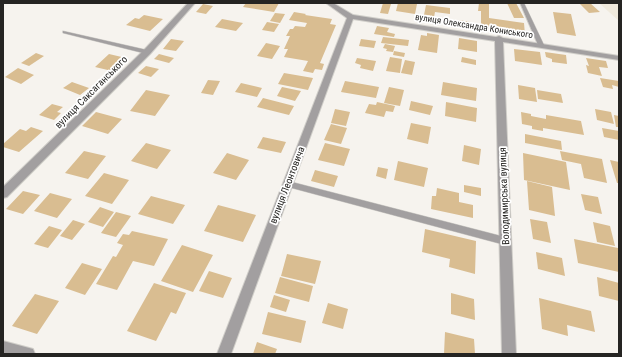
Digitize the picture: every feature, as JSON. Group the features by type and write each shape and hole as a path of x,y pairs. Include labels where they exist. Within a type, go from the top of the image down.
{"street":[{"name":"вулиця Саксаганського","path":"3,194 147,52 192,3"},
{"name":"вулиця Олександра Кониського","path":"329,3 351,17 498,38 619,58"},
{"name":"вулиця Леонтовича","path":"224,354 351,17"},
{"name":"Володимирська вулиця","path":"498,38 509,354"},
{"path":"3,348 28,354"}],"lane":[{"path":"522,3 541,45"},
{"path":"65,32 147,52"},
{"path":"288,184 505,241"}],"shaded area":[{"path":"599,3 619,3 619,21"}],"building":[{"path":"246,3 279,3 274,12 243,7"},
{"path":"383,3 391,4 388,14 380,13"},
{"path":"398,3 417,4 415,14 396,11"},
{"path":"479,3 489,3 489,18 524,23 525,35 481,28 481,11 478,11"},
{"path":"507,3 516,3 524,18 514,18"},
{"path":"579,3 590,3 600,12 589,13"},
{"path":"203,4 213,6 206,14 196,12"},
{"path":"426,5 450,8 450,14 435,12 434,17 424,15"},
{"path":"294,12 332,19 330,24 336,25 320,63 324,64 322,70 315,69 313,73 303,71 308,61 284,57 288,49 284,49 290,36 286,36 290,29 293,29 295,26 305,27 307,23 289,20"},
{"path":"553,12 571,14 576,36 557,33"},
{"path":"275,13 285,14 280,23 270,21"},
{"path":"144,15 163,19 150,31 126,25 135,18 139,19"},
{"path":"222,19 243,23 236,31 215,27"},
{"path":"459,20 470,22 470,26 458,24"},
{"path":"267,22 279,24 274,32 262,30"},
{"path":"377,26 389,28 387,32 395,34 394,37 374,34"},
{"path":"427,33 439,35 437,53 418,50 421,35 427,36"},
{"path":"383,37 409,40 408,46 381,43"},
{"path":"459,38 477,41 477,52 458,49"},
{"path":"171,39 184,41 176,51 163,49"},
{"path":"361,39 376,41 374,48 359,46"},
{"path":"266,43 280,46 272,59 257,56"},
{"path":"385,44 395,46 393,52 386,51 387,49 383,48"},
{"path":"514,49 540,52 542,65 515,61"},
{"path":"394,51 405,53 404,57 393,55"},
{"path":"545,52 566,55 567,64 552,62 552,59 546,57"},
{"path":"36,53 44,56 29,66 21,63"},
{"path":"109,54 126,58 112,71 95,67"},
{"path":"159,54 174,58 169,63 154,59"},
{"path":"390,57 402,59 400,73 386,71"},
{"path":"462,57 476,60 476,65 461,62"},
{"path":"357,58 376,61 373,71 360,68 361,65 355,63"},
{"path":"586,58 606,61 608,68 599,67 602,76 588,73 586,65 589,66"},
{"path":"405,60 415,62 412,75 401,73"},
{"path":"146,66 159,69 151,77 138,73"},
{"path":"18,68 34,75 21,84 5,77"},
{"path":"284,73 313,78 308,90 278,84"},
{"path":"600,78 619,81 619,87 612,85 613,89 603,87"},
{"path":"208,80 220,81 213,95 201,93"},
{"path":"345,81 379,87 376,98 341,92"},
{"path":"72,82 89,88 80,95 63,88"},
{"path":"443,82 477,88 476,101 441,95"},
{"path":"241,83 262,88 257,97 235,92"},
{"path":"518,85 535,88 537,102 519,99"},
{"path":"282,87 301,91 295,101 277,96"},
{"path":"389,87 404,90 400,106 384,103"},
{"path":"146,90 170,95 155,116 130,111"},
{"path":"537,90 561,94 563,103 538,99"},
{"path":"263,98 294,106 289,115 257,107"},
{"path":"411,101 433,106 430,115 409,110"},
{"path":"377,102 395,106 393,112 386,111 384,117 365,113 369,104 376,105"},
{"path":"446,102 477,108 476,122 445,116"},
{"path":"52,104 63,107 57,112 61,113 54,120 39,115"},
{"path":"335,109 350,112 346,126 331,123"},
{"path":"595,109 611,112 614,124 597,120"},
{"path":"96,112 122,119 108,134 82,126"},
{"path":"521,112 546,119 546,115 581,121 584,135 543,128 543,131 532,129 532,126 522,124"},
{"path":"614,115 619,116 619,127 616,127"},
{"path":"411,123 431,127 428,144 407,139"},
{"path":"331,124 347,128 341,144 324,140"},
{"path":"31,127 43,131 19,152 3,147 3,144 20,129 26,131"},
{"path":"602,128 619,131 619,140 604,137"},
{"path":"525,134 561,141 562,150 525,143"},
{"path":"263,137 286,142 281,153 257,148"},
{"path":"146,143 171,150 157,169 131,161"},
{"path":"325,143 350,149 344,166 318,160"},
{"path":"464,145 481,149 479,165 462,161"},
{"path":"84,151 106,156 88,179 65,173"},
{"path":"560,151 602,159 607,183 584,178 581,164 562,160"},
{"path":"227,153 249,160 236,180 213,173"},
{"path":"523,153 566,162 570,190 524,180"},
{"path":"610,160 619,162 619,183 617,183"},
{"path":"398,161 428,168 424,187 394,180"},
{"path":"378,167 388,169 386,179 376,176"},
{"path":"315,170 338,176 334,187 311,181"},
{"path":"104,173 129,180 112,204 85,196"},
{"path":"527,181 552,187 555,216 529,210"},
{"path":"464,185 481,188 481,196 464,192"},
{"path":"437,188 459,193 459,202 473,205 473,218 431,209 432,196 436,196"},
{"path":"23,191 40,195 23,214 6,209"},
{"path":"50,193 72,199 57,218 34,211"},
{"path":"581,194 598,197 602,214 585,210"},
{"path":"151,196 185,205 173,224 138,214"},
{"path":"218,205 256,215 243,242 204,231"},
{"path":"100,207 114,212 103,227 88,222"},
{"path":"116,212 131,216 116,237 101,233"},
{"path":"530,219 547,222 551,243 533,239"},
{"path":"73,220 85,224 72,240 60,236"},
{"path":"593,222 610,226 615,246 597,242"},
{"path":"49,226 62,230 48,248 34,244"},
{"path":"425,229 476,241 475,274 449,267 450,259 422,252"},
{"path":"132,231 168,239 154,266 133,261 117,290 96,284 113,256 116,257 123,245 117,243 123,234 129,235"},
{"path":"574,239 618,248 619,272 578,263"},
{"path":"182,245 213,255 193,292 161,281"},
{"path":"536,252 562,258 565,276 538,269"},
{"path":"287,254 321,261 315,284 281,276"},
{"path":"82,263 102,269 85,295 65,288"},
{"path":"209,271 232,278 223,298 199,291"},
{"path":"280,277 313,286 309,302 275,293"},
{"path":"597,277 619,283 619,301 599,296"},
{"path":"154,283 186,293 176,314 171,312 156,341 127,331"},
{"path":"451,293 474,299 475,320 451,314"},
{"path":"35,294 59,301 37,334 12,326"},
{"path":"274,295 290,300 286,312 270,307"},
{"path":"539,298 591,311 595,332 567,325 568,336 542,329"},
{"path":"328,303 348,309 343,329 322,323"},
{"path":"268,312 306,321 301,343 262,334"},
{"path":"445,332 474,339 475,354 444,354"},
{"path":"257,342 277,349 275,354 253,354"}]}
